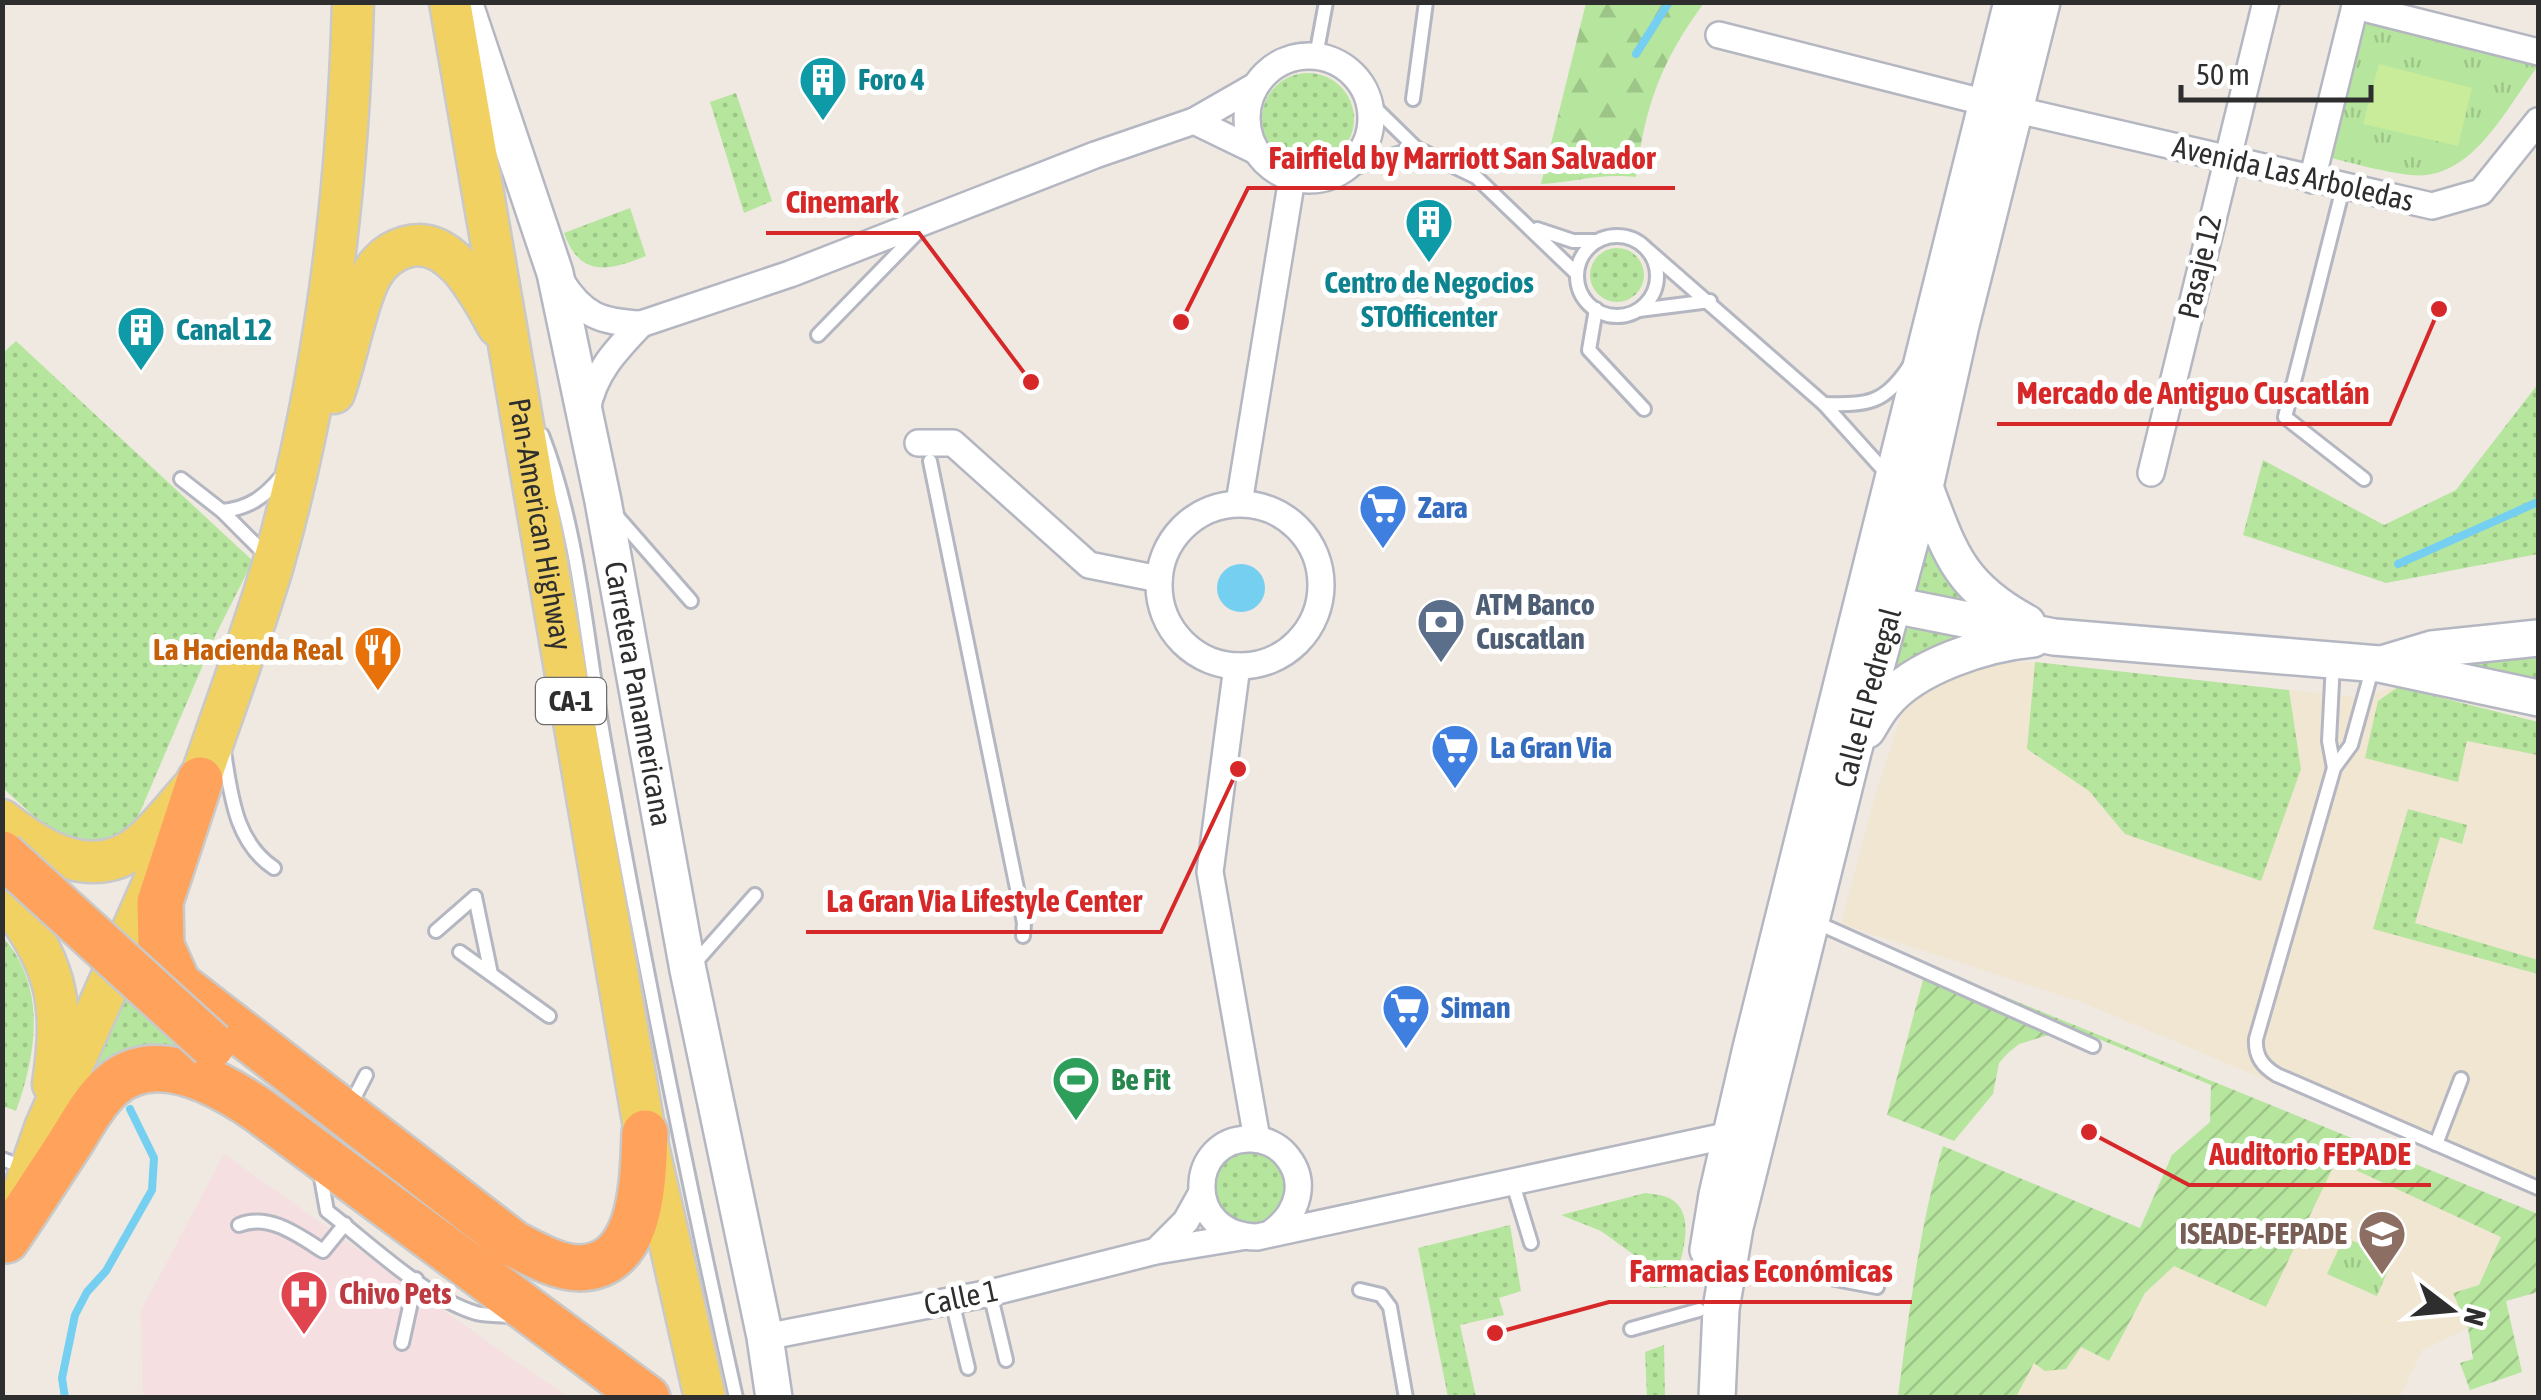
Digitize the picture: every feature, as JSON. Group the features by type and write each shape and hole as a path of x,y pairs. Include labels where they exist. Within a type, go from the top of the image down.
{"highway":[{"path":"200,780 160,902 160,946 178,984 514,1244 560,1264 578,1268 598,1264 615,1254 630,1233 639,1206 645,1134"},
{"path":"2,854 212,1045 646,1378 660,1398"},
{"path":"4,1245 114,1083 149,1069 208,1079 251,1104 646,1398"}],"main road":[{"path":"4,1245 16,1164 46,1128 200,780 273,562 300,455 342,205 350,121 353,2"},
{"name":"Pan-American Highway","path":"450,2 645,1134 705,1398"},
{"name":"Carretera Panamericana","path":"464,2 555,273 603,500 688,970 765,1337 774,1398"},
{"name":"Calle El Pedregal","path":"1692,1398 1699,1310 1730,1134 1909,484 2001,106 2012,2"},
{"name":"Calle El Pedregal","path":"1909,484 1930,331 2001,106 2042,2"},
{"path":"284,520 317,443 365,287 376,267 392,251 418,244 441,251 462,269 513,366"},
{"path":"1909,484 1969,582 1994,605 2054,637"},
{"path":"1878,602 2054,637 2377,664 2538,698"},
{"name":"Calle El Pedregal","path":"1717,1398 1721,1309 1735,1228 1852,752 1878,602"},
{"path":"1852,752 1884,702 1915,679 1955,659 2005,642 2054,637"},
{"path":"2377,664 2432,649 2538,638"},
{"path":"2,820 34,846 64,860 97,862 121,856 142,843 200,780"},
{"path":"2,893 47,960 56,986 57,1056 46,1128"}],"street":[{"name":"Pasaje 12","path":"2151,473 2266,2"},
{"path":"2312,180 2356,4 2538,52"},
{"name":"Avenida Las Arboledas","path":"1719,35 2001,106 2432,206 2481,192 2538,121"},
{"path":"1298,56 1316,56 1338,62 1352,72 1370,102 1371,121 1366,143 1353,162 1338,173 1320,180 1292,178 1267,165 1256,150 1246,120 1248,103 1263,75 1298,56"},
{"path":"555,273 581,309 618,323 641,324 790,274 1194,121 1255,86"},
{"path":"1194,121 1256,150"},
{"path":"1239,503 1292,178"},
{"path":"585,418 592,388 602,368 641,324"},
{"path":"924,452 953,443 1089,566 1159,579"},
{"path":"1239,503 1272,510 1295,524 1312,546 1322,586 1317,612 1294,646 1270,661 1236,666 1207,660 1178,638 1164,616 1159,579 1165,554 1187,523 1208,510 1239,503"},
{"path":"1236,666 1210,872 1257,1139"},
{"name":"Calle 1","path":"765,1337 990,1293 1156,1251 1272,1233 1513,1184 1730,1134"},
{"path":"1156,1251 1186,1221 1201,1194 1202,1178 1217,1152 1230,1143 1257,1139 1280,1149 1295,1168 1299,1193 1290,1216 1272,1233"},
{"path":"1298,1181 1327,1204 1362,1214"},
{"path":"1201,1194 1214,1222 1241,1237"}],"lane":[{"path":"1316,56 1326,2"},
{"path":"1413,99 1426,2"},
{"path":"1370,102 1416,148 1466,170 1578,274"},
{"path":"1338,173 1416,148"},
{"path":"2343,188 2285,416 2364,479"},
{"path":"818,335 929,220"},
{"path":"1532,228 1573,241 1630,237 1710,301 1909,484"},
{"path":"1598,241 1583,255 1578,274 1583,296 1596,309 1618,316 1710,301"},
{"path":"1636,311 1651,298 1657,283 1656,266 1649,252"},
{"path":"1596,309 1589,350 1644,409"},
{"path":"1824,404 1863,405 1882,396 1904,374 1930,331"},
{"path":"513,366 558,484 578,573 604,743 658,1026 736,1398"},
{"path":"924,452 1024,923 1022,936"},
{"path":"222,510 240,509 258,501 300,455"},
{"path":"181,479 222,510 273,562"},
{"path":"603,500 691,600"},
{"path":"2333,660 2329,741 2334,768"},
{"path":"2377,664 2351,745 2334,768 2256,1039 2257,1054 2268,1070 2538,1188"},
{"path":"219,725 232,796 247,844 274,868"},
{"path":"688,970 755,895"},
{"path":"436,931 475,897 490,974"},
{"path":"1810,920 2092,1046"},
{"path":"460,952 548,1016"},
{"path":"345,1114 366,1075"},
{"path":"2436,1144 2461,1079"},
{"path":"317,1154 327,1211 416,1280 460,1307 480,1314 537,1317"},
{"path":"1513,1184 1531,1243"},
{"path":"239,1226 251,1221 264,1222 289,1230 324,1251 344,1224"},
{"path":"1804,1274 1877,1288"},
{"path":"402,1343 416,1280"},
{"path":"1360,1290 1381,1295 1390,1307 1406,1398"},
{"path":"990,1293 1006,1360"},
{"path":"952,1300 968,1368"},
{"path":"1631,1328 1699,1310"}],"shaded area":[{"path":"2035,662 2027,749 2089,791 2125,834 2260,881 2301,769 2289,690 2357,697 2398,687 2538,722 2538,1195 2084,1003 1841,924 1902,713 1932,686 1984,663"},
{"path":"224,1154 568,1397 143,1397 141,1311"},
{"name":"ISEADE-FEPADE","path":"2335,1161 2502,1237 2479,1285 2453,1294 2468,1328 2422,1350 2400,1397 2362,1397 2353,1393 2349,1398 2016,1398 2034,1362 2080,1347 2110,1360 2146,1293 2174,1266 2266,1306"}],"green space":[{"path":"1586,3 1704,3 1676,45 1657,85 1644,128 1636,177 1541,184"},
{"path":"2362,16 2538,60 2538,66 2485,139 2452,167 2432,174 2410,175 2326,157"},
{"path":"2379,64 2472,88 2458,146 2363,124"},
{"path":"1308,73 1325,77 1340,87 1350,102 1354,119 1350,136 1340,151 1325,161 1308,165 1291,161 1276,151 1266,136 1262,119 1266,102 1276,87 1291,77"},
{"path":"736,93 772,201 744,213 710,102"},
{"path":"630,208 646,256 608,267 587,264 578,258 564,233"},
{"path":"1617,248 1636,256 1644,275 1636,294 1617,302 1598,294 1590,275 1598,256"},
{"path":"16,341 253,561 217,632 129,838 99,848 60,840 3,788 2,354"},
{"path":"2538,384 2538,554 2386,583 2243,535 2263,460 2384,525 2456,490"},
{"path":"1925,536 1988,616 1910,596"},
{"path":"1912,626 1982,636 1888,683 1903,632"},
{"path":"2538,654 2538,683 2453,665"},
{"path":"2035,662 2289,690 2301,769 2261,881 2125,834 2089,791 2027,749"},
{"path":"2398,687 2538,722 2538,755 2467,741 2458,782 2365,758 2378,701"},
{"path":"2408,809 2467,825 2462,844 2440,837 2415,923 2538,960 2538,974 2373,929"},
{"path":"2,936 26,976 34,1020 29,1066 16,1111 3,1106"},
{"name":"ISEADE-FEPADE","path":"1927,965 2538,1214 2538,1292 2506,1301 2522,1372 2470,1390 2460,1363 2473,1359 2468,1328 2453,1293 2479,1285 2501,1237 2336,1161 2266,1307 2174,1266 2145,1293 2109,1361 2081,1347 2066,1369 2045,1371 2034,1363 2016,1397 1898,1397 1921,1240 1943,1146 2140,1228 2172,1155 2210,1122 2211,1085 2072,1028 2019,1044 2008,1053 1999,1063 1993,1094 1954,1141 1887,1115"},
{"path":"125,991 226,1075 92,1079"},
{"path":"1250,1151 1276,1162 1287,1188 1276,1214 1250,1225 1224,1214 1213,1188 1224,1162"},
{"path":"1645,1193 1669,1198 1684,1215 1685,1239 1673,1287 1650,1288 1637,1257 1601,1231 1561,1215"},
{"path":"1510,1225 1521,1291 1499,1298 1504,1315 1460,1325 1476,1397 1448,1397 1418,1248"},
{"path":"2344,1237 2393,1258 2377,1296 2327,1274"},
{"path":"1664,1345 1665,1397 1647,1397 1645,1352"}],"water":[{"path":"1241,564 1258,571 1265,588 1258,605 1241,612 1224,605 1217,588 1224,571"}],"waterway":[{"path":"1636,54 1669,2"},
{"path":"2398,564 2538,502"},
{"path":"65,1398 62,1378 75,1315 87,1292 106,1271 152,1190 154,1158 130,1109"}],"place":[{"name":"Foro 4","path":"823,122"},
{"name":"Centro de Negocios STOfficenter","path":"1429,264"},
{"name":"Mercado de Antiguo Cuscatlán","path":"2439,309"},
{"name":"Fairfield by Marriott San Salvador","path":"1181,322"},
{"name":"Canal 12","path":"141,372"},
{"name":"Cinemark","path":"1031,382"},
{"name":"Zara","path":"1383,550"},
{"name":"ATM Banco Cuscatlan","path":"1441,664"},
{"name":"La Hacienda Real","path":"378,692"},
{"name":"La Gran Via Lifestyle Center","path":"1238,769"},
{"name":"La Gran Via","path":"1455,790"},
{"name":"Siman","path":"1406,1050"},
{"name":"Be Fit","path":"1076,1122"},
{"name":"Auditorio FEPADE","path":"2089,1132"},
{"name":"ISEADE-FEPADE","path":"2382,1276"},
{"name":"Farmacias Económicas","path":"1495,1333"},
{"name":"Chivo Pets","path":"304,1336"}]}
